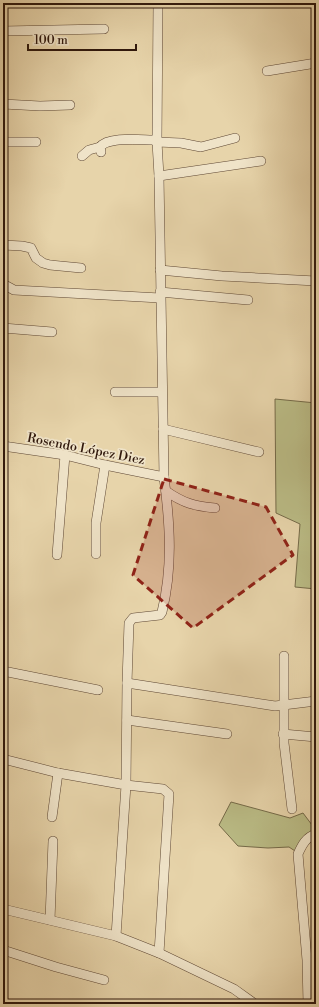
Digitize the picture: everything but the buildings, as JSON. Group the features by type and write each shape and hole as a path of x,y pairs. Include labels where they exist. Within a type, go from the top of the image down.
{"street":[{"path":"116,936 126,785 127,683 130,623 133,618 160,616 164,605 169,573 169,522 164,477 159,176 157,142 158,3"},
{"path":"3,31 104,29"},
{"path":"267,71 316,62"},
{"path":"3,104 40,106 70,105"},
{"path":"82,156 88,150 101,149 103,143 113,140 153,140 157,142 181,143 201,147 235,138"},
{"path":"3,142 36,142"},
{"path":"159,176 261,161"},
{"path":"3,246 22,246 31,248 36,258 50,266 80,268"},
{"path":"160,270 222,276 316,281"},
{"path":"3,284 14,290 160,295 248,300"},
{"path":"3,328 52,332"},
{"path":"115,392 162,392"},
{"path":"163,430 259,452"},
{"name":"Rosendo López Diez","path":"3,446 65,455 105,466 164,477"},
{"path":"57,555 65,455"},
{"path":"96,554 96,523 105,466"},
{"path":"166,491 178,500 190,504 215,508"},
{"path":"284,656 283,734 292,809"},
{"path":"3,671 98,690"},
{"path":"127,683 275,706 316,701"},
{"path":"127,720 227,734"},
{"path":"283,734 316,737"},
{"path":"3,759 58,773 126,785 163,789 169,794 159,953"},
{"path":"52,817 58,773"},
{"path":"308,1004 312,979 298,854 303,843 312,835 316,834"},
{"path":"50,920 52,841"},
{"path":"3,909 116,936 159,953 234,989 255,1004"},
{"path":"3,950 56,967 104,980"}],"highlighted area":[{"path":"164,479 266,507 293,555 193,628 133,575"}],"green space":[{"path":"275,399 316,403 316,589 295,587 300,524 276,513"},
{"path":"231,802 290,818 303,813 312,825 316,823 316,831 305,835 295,851 289,847 268,848 238,846 219,825"}]}
